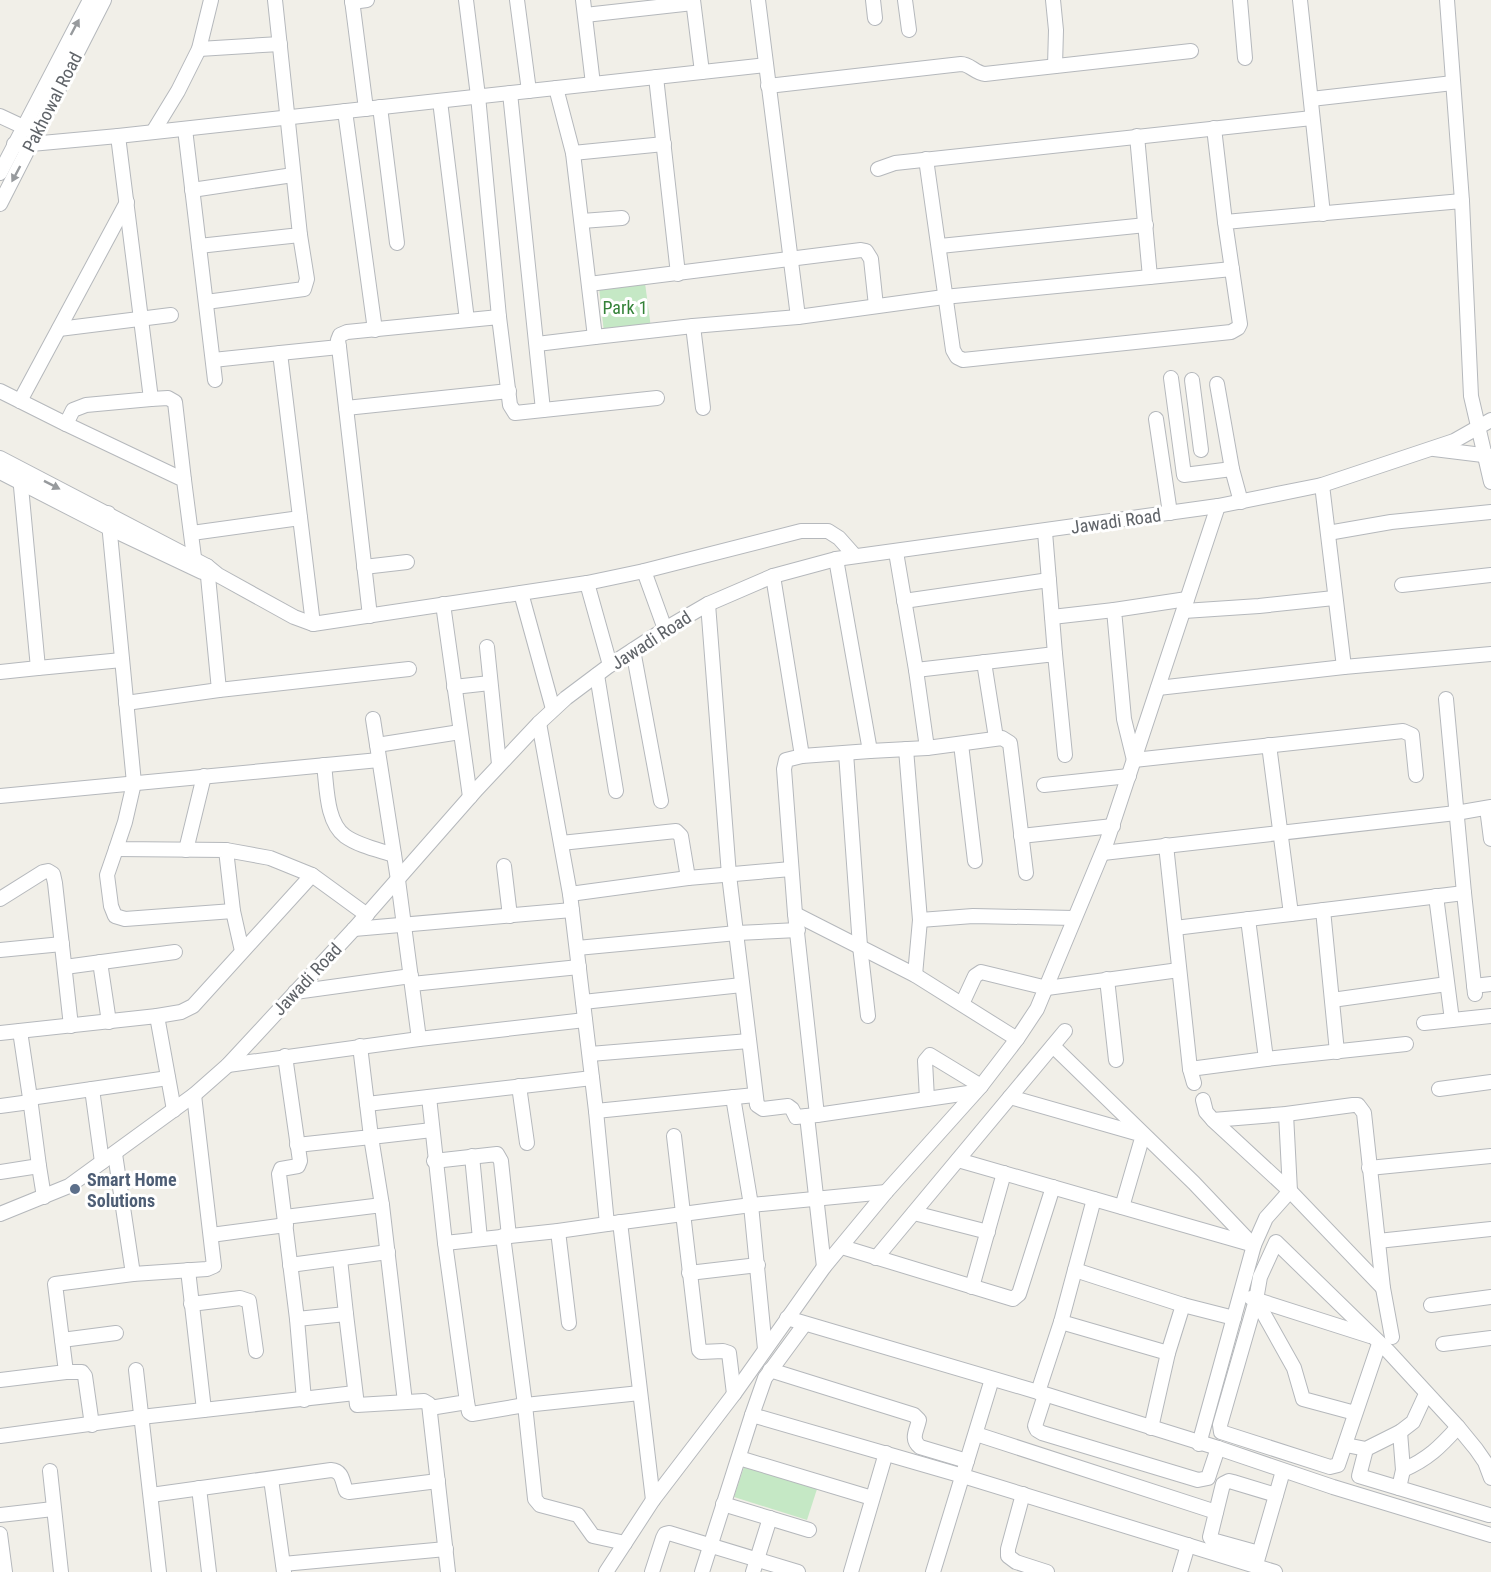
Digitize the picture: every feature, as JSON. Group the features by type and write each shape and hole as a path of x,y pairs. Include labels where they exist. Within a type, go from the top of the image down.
{"street":[{"name":"Pakhowal Road","path":"0,173 90,0"},
{"name":"Pakhowal Road","path":"0,204 104,0"},
{"path":"153,132 200,49 211,0"},
{"path":"206,302 304,289 308,279 300,235 275,0"},
{"path":"366,109 352,1 367,0"},
{"path":"466,0 478,96 499,317 511,407 515,413 657,398"},
{"path":"518,0 529,91"},
{"path":"583,0 593,84"},
{"path":"758,0 798,317"},
{"path":"873,0 875,18"},
{"path":"905,0 909,30"},
{"path":"1053,0 1056,30 1055,66"},
{"path":"1240,0 1245,58"},
{"path":"1300,0 1323,214"},
{"path":"1447,0 1462,201 1472,400 1477,429 1488,456 1491,482"},
{"path":"585,15 640,4 693,1 702,72"},
{"path":"200,49 280,44"},
{"path":"768,86 961,64 985,74 1191,51"},
{"path":"15,144 34,139 118,136 766,65"},
{"path":"656,77 678,274"},
{"path":"1311,99 1453,83"},
{"path":"556,88 573,153 596,337"},
{"path":"510,93 543,410"},
{"path":"440,101 467,320"},
{"path":"381,107 397,243"},
{"path":"345,111 375,330"},
{"path":"0,116 23,127 34,139"},
{"path":"878,169 895,163 926,159 1312,118"},
{"path":"926,159 954,354 960,360 969,361 1231,332 1238,328 1240,324 1214,128"},
{"path":"185,129 215,380"},
{"path":"118,136 151,399"},
{"path":"1137,136 1150,277"},
{"path":"573,153 664,144"},
{"path":"192,189 293,175"},
{"path":"1226,222 1462,201"},
{"path":"20,401 127,202"},
{"path":"582,221 622,218"},
{"path":"940,246 1146,225"},
{"path":"199,246 300,235"},
{"path":"589,284 866,251 871,259 876,306"},
{"path":"537,344 693,326 798,317 944,297 1232,269"},
{"path":"59,329 171,315"},
{"path":"370,616 338,340 342,334 499,317"},
{"path":"693,326 703,408"},
{"path":"213,360 339,347"},
{"path":"280,353 313,624"},
{"path":"1171,378 1184,475 1232,469"},
{"path":"1192,380 1201,450"},
{"path":"1217,384 1232,469 1241,502"},
{"path":"0,391 184,480"},
{"path":"346,408 509,391"},
{"path":"66,424 73,410 86,405 168,398 175,402 192,533 205,569 219,690"},
{"path":"1156,419 1170,513"},
{"name":"Jawadi Road","path":"0,1214 69,1186 194,1095 228,1065 367,915 499,764 553,709 610,665 708,604 772,576 836,559 1045,532 1218,506 1322,485 1432,449 1477,429 1491,420"},
{"path":"1181,453 1228,447"},
{"path":"1432,449 1488,456"},
{"path":"0,458 20,475 109,528 205,569"},
{"path":"0,472 20,475 108,513 205,569 294,617 313,624 587,583 801,531 814,530 832,533 855,556"},
{"path":"20,475 38,668"},
{"path":"1322,485 1344,667"},
{"path":"606,1572 653,1500 734,1394 824,1267 886,1192 978,1089 1028,1025 1047,988 1113,826 1218,506"},
{"path":"1328,533 1391,522 1491,512"},
{"path":"108,513 134,783 125,822 106,875 111,910 117,917 125,919 233,911"},
{"path":"192,533 300,518"},
{"path":"1045,532 1065,755"},
{"path":"896,552 927,748"},
{"path":"836,559 870,751"},
{"path":"364,567 407,562"},
{"path":"644,571 665,629"},
{"path":"1402,585 1491,575"},
{"path":"772,576 802,756"},
{"path":"904,601 1049,580"},
{"path":"587,583 610,665"},
{"path":"521,593 553,709"},
{"path":"1052,617 1185,605 1259,606 1334,598"},
{"path":"444,604 470,797"},
{"path":"708,604 729,875 757,1105 760,1108 788,1106 796,1117 927,1099 978,1089"},
{"path":"1114,610 1124,719 1134,760"},
{"path":"487,647 499,764"},
{"path":"633,650 661,801"},
{"path":"916,670 1055,654"},
{"path":"1158,688 1344,667 1491,654"},
{"path":"0,672 122,660"},
{"path":"984,662 996,738"},
{"path":"126,703 408,669"},
{"path":"597,675 616,791"},
{"path":"454,687 490,684"},
{"path":"1446,699 1475,990 1491,984"},
{"path":"373,719 398,880 419,1039"},
{"path":"539,723 570,894 596,1111 640,1393 653,1500"},
{"path":"1134,760 1403,731 1409,732 1414,741 1416,775"},
{"path":"0,796 324,765 460,732"},
{"path":"824,1267 784,763 790,758 802,756 927,748 1002,738 1010,743 1026,873"},
{"path":"961,744 975,861"},
{"path":"1269,745 1291,914"},
{"path":"906,749 920,920 915,975"},
{"path":"846,753 860,946 868,1016"},
{"path":"324,765 330,807 337,828 356,842 394,855"},
{"path":"186,850 204,776"},
{"path":"1044,785 1129,776"},
{"path":"1103,853 1456,813 1489,807 1491,839"},
{"path":"1021,836 1113,826"},
{"path":"561,843 676,831 681,836 688,878"},
{"path":"1166,845 1192,1076 1266,1059 1406,1044"},
{"path":"116,849 226,850 270,858 312,875 367,915"},
{"path":"226,850 233,911 242,951"},
{"path":"504,866 510,916"},
{"path":"570,894 688,878 791,869"},
{"path":"0,899 45,872 50,872 55,879 71,1026"},
{"path":"0,1033 157,1016 181,1012 193,1006 312,875"},
{"path":"1175,928 1464,893"},
{"path":"1436,896 1452,1020"},
{"path":"354,929 572,910"},
{"path":"1323,910 1338,1052"},
{"path":"795,914 915,975 1017,1039"},
{"path":"920,920 973,916 1074,918"},
{"path":"1248,919 1266,1059"},
{"path":"577,948 737,933 798,930"},
{"path":"0,950 62,944"},
{"path":"65,967 175,952"},
{"path":"100,962 109,1022"},
{"path":"295,992 579,967"},
{"path":"962,1004 975,976 981,972 1047,988 1179,970"},
{"path":"1107,979 1116,1060"},
{"path":"1332,1000 1448,984"},
{"path":"583,1002 742,985"},
{"path":"157,1016 174,1110"},
{"path":"1424,1023 1491,1016"},
{"path":"228,1065 360,1046 585,1020"},
{"path":"20,1031 44,1197"},
{"path":"876,1258 1065,1031"},
{"path":"590,1054 749,1041"},
{"path":"360,1046 388,1252 405,1402"},
{"path":"1053,1046 1194,1183 1254,1245"},
{"path":"927,1099 924,1061 930,1055 978,1089"},
{"path":"285,1056 300,1165 279,1171 297,1319 304,1400"},
{"path":"0,1106 168,1078"},
{"path":"367,1104 592,1078"},
{"path":"1439,1089 1491,1082"},
{"path":"519,1086 527,1143"},
{"path":"92,1089 102,1162"},
{"path":"66,1372 55,1284 133,1274 207,1269 213,1266 194,1095"},
{"path":"596,1111 755,1095"},
{"path":"733,1096 751,1205 765,1349"},
{"path":"429,1097 434,1161 469,1413 640,1393"},
{"path":"1010,1097 1143,1135"},
{"path":"1203,1100 1206,1112 1213,1120 1290,1191 1383,1288"},
{"path":"1213,1120 1358,1105 1364,1113 1383,1288 1381,1339 1341,1461 1334,1467"},
{"path":"1199,1444 1254,1245 1266,1218 1290,1191 1286,1114"},
{"path":"297,1144 432,1130"},
{"path":"1122,1207 1143,1135"},
{"path":"674,1136 699,1350 704,1353 723,1351 729,1353 734,1394"},
{"path":"115,1154 133,1274"},
{"path":"434,1161 493,1154 500,1157 506,1236 536,1502 578,1515 593,1536 625,1543"},
{"path":"472,1156 480,1239"},
{"path":"1369,1168 1491,1156"},
{"path":"958,1160 1254,1245"},
{"path":"0,1172 39,1166"},
{"path":"972,1287 1004,1173"},
{"path":"842,1247 1008,1299 1017,1297 1053,1187"},
{"path":"445,1243 558,1231 751,1205 886,1192"},
{"path":"1094,1199 1041,1393 1035,1426 1037,1431 1198,1480 1208,1478 1218,1448"},
{"path":"211,1235 382,1205"},
{"path":"914,1214 988,1232"},
{"path":"1378,1241 1491,1229"},
{"path":"558,1231 569,1323"},
{"path":"787,1318 804,1325 1041,1393 1199,1444 1218,1448 1283,1471 1487,1533 1490,1511 1399,1488 1221,1432 1220,1425 1256,1300 1260,1277 1276,1242 1381,1339 1426,1394 1458,1427 1480,1455 1491,1478"},
{"path":"290,1265 388,1252"},
{"path":"340,1259 357,1405 424,1401 429,1404 448,1572"},
{"path":"689,1273 758,1265"},
{"path":"188,1270 204,1410"},
{"path":"1075,1270 1183,1305 1234,1318"},
{"path":"1240,1295 1381,1339"},
{"path":"192,1304 240,1298 249,1301 256,1352"},
{"path":"1431,1305 1491,1298"},
{"path":"1256,1300 1296,1373 1303,1399 1355,1413"},
{"path":"1151,1428 1168,1353 1183,1305"},
{"path":"297,1319 346,1314"},
{"path":"1061,1322 1168,1353"},
{"path":"702,1572 761,1386 770,1370 804,1325"},
{"path":"62,1340 116,1333"},
{"path":"1443,1344 1491,1338"},
{"path":"136,1370 159,1572"},
{"path":"770,1370 914,1415 919,1420 914,1436 916,1444 967,1461"},
{"path":"0,1380 82,1372 85,1376 92,1425"},
{"path":"933,1572 992,1379"},
{"path":"0,1436 141,1417 355,1394"},
{"path":"1346,1445 1366,1449 1400,1432 1413,1422 1426,1394"},
{"path":"430,1408 467,1402"},
{"path":"752,1415 1256,1564"},
{"path":"1402,1470 1422,1462 1458,1427"},
{"path":"1399,1488 1402,1470 1400,1432"},
{"path":"975,1434 1216,1512"},
{"path":"1359,1476 1366,1449"},
{"path":"851,1572 886,1453"},
{"path":"739,1458 872,1498"},
{"path":"151,1495 334,1470 341,1475 346,1491 349,1492 438,1481"},
{"path":"50,1471 61,1572"},
{"path":"1256,1564 1283,1471"},
{"path":"271,1479 283,1568 446,1550"},
{"path":"1275,1572 1212,1540 1209,1534 1223,1484 1229,1481 1276,1495"},
{"path":"199,1488 208,1572"},
{"path":"1023,1494 1008,1556 1016,1562 1047,1572"},
{"path":"723,1504 809,1530"},
{"path":"0,1515 53,1509"},
{"path":"754,1566 770,1518"},
{"path":"0,1534 5,1572"},
{"path":"653,1572 665,1534 674,1534 754,1566 798,1572"},
{"path":"1180,1572 1188,1545"}],"green space":[{"name":"Park 1","path":"645,283 651,328 604,333 599,287"},
{"path":"744,1467 817,1489 807,1520 734,1497"}],"place":[{"name":"Smart Home Solutions","path":"75,1189"}]}
